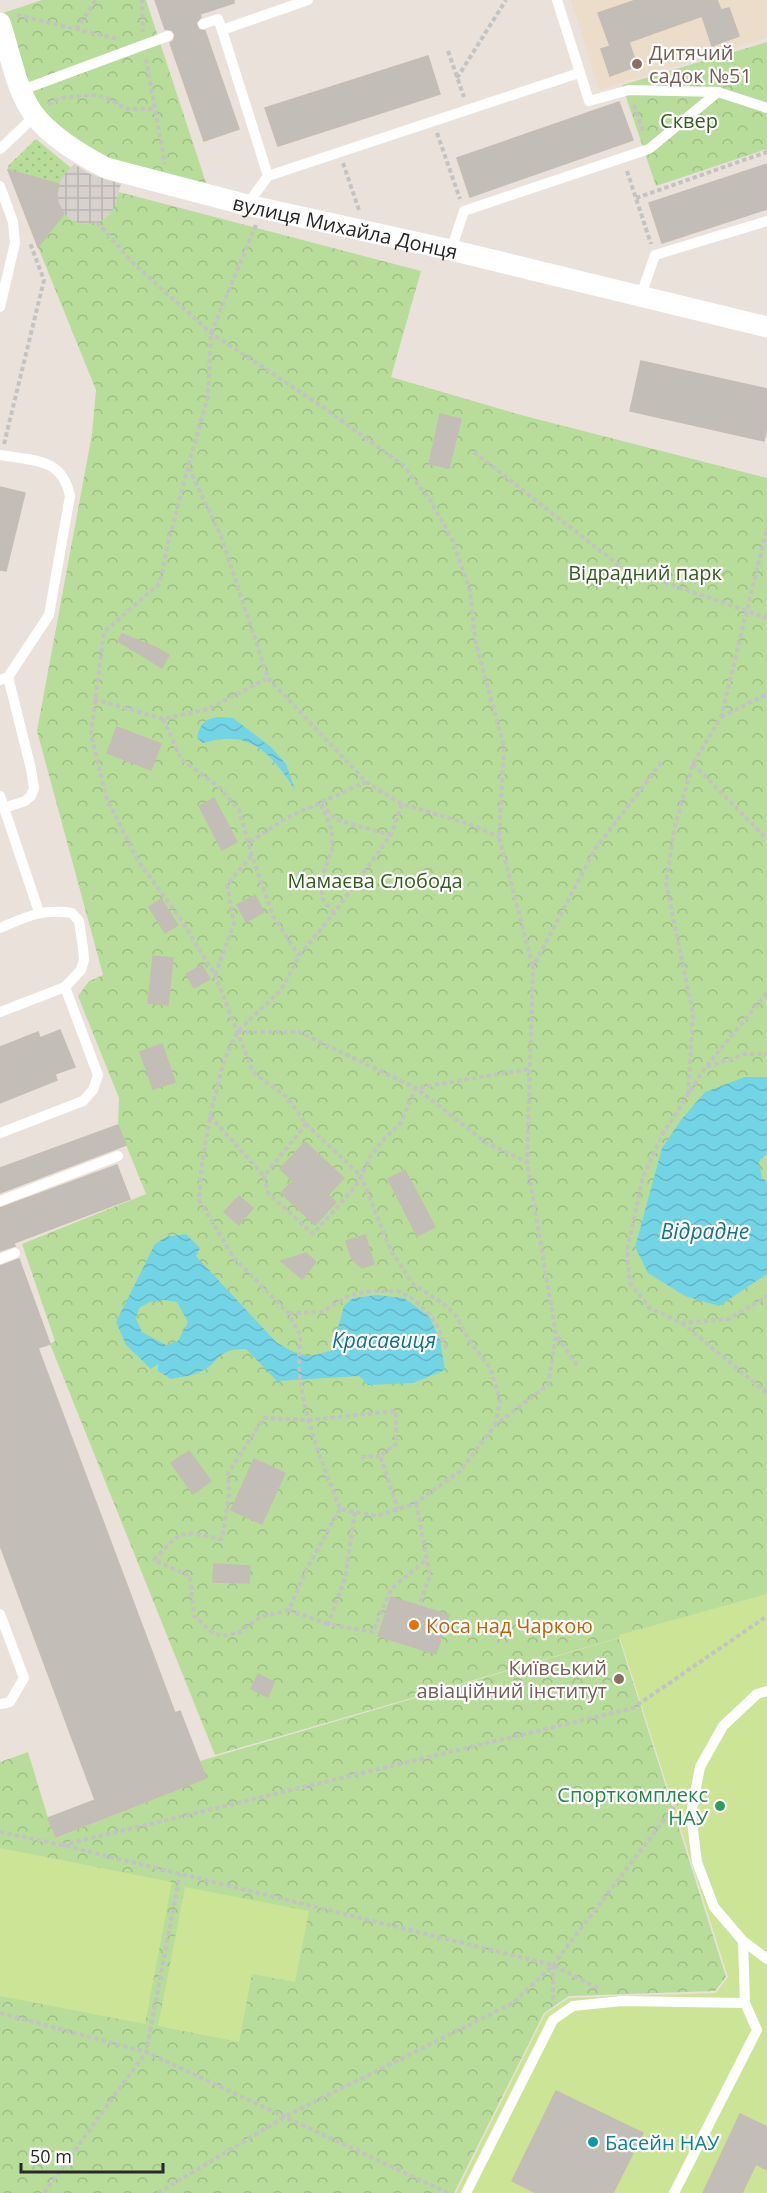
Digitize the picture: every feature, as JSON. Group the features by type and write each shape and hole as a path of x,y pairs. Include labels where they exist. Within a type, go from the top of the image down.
{"street":[{"name":"вулиця Михайла Донця","path":"0,23 22,90 67,144 106,168 253,212 451,250 767,327"}],"lane":[{"path":"222,30 308,0"},
{"path":"557,0 589,101 629,90 718,92 767,108"},
{"path":"203,24 218,19 268,176 253,212"},
{"path":"22,90 168,36"},
{"path":"268,176 579,73"},
{"path":"451,250 464,211 649,149 718,92"},
{"path":"0,149 38,111"},
{"path":"0,186 14,222 15,243 0,307"},
{"path":"641,295 654,255 767,221"},
{"path":"1,456 43,462 58,469 67,482 70,496 49,615 4,678 31,769 34,788 31,796 25,801 2,803 39,912"},
{"path":"0,928 39,912 60,910 72,913 79,921 84,960 81,970 65,987 0,1012"},
{"path":"0,1133 83,1101 93,1090 98,1076 65,987"},
{"path":"0,1201 118,1156"},
{"path":"0,1259 15,1253"},
{"path":"0,1614 24,1678 10,1702 0,1704"},
{"path":"767,1691 757,1694 723,1726 700,1767 691,1814 697,1862 714,1907 743,1941 767,1959"},
{"path":"674,2193 762,2030 745,2003 743,1941"},
{"path":"466,2193 553,2020 573,2006 622,2001 745,2003"}],"path":[{"path":"76,29 96,0"},
{"path":"142,0 143,45"},
{"path":"457,78 506,0"},
{"path":"448,51 468,110"},
{"path":"629,90 649,149"},
{"path":"38,111 60,98 96,95 109,99 126,109 155,110"},
{"path":"433,122 464,211"},
{"path":"340,152 360,214"},
{"path":"636,198 767,152"},
{"path":"623,159 654,255"},
{"path":"253,212 211,333 208,397 168,543 160,583 104,632 91,734 106,797 138,861 180,918 215,975 253,1072 288,1098 306,1124 361,1176 392,1251 413,1284 445,1305 457,1317 469,1340 491,1369 500,1402 495,1425"},
{"path":"98,222 132,262 211,333 320,405 402,465 430,500 452,539 470,591 475,640 504,747 499,837 533,967 527,1162 556,1335 548,1385 495,1425 459,1471 416,1503 377,1516 340,1509"},
{"path":"1,456 44,280 28,238"},
{"path":"474,452 621,567 767,618"},
{"path":"188,466 221,536 268,678 366,782 402,804 471,825 499,837"},
{"path":"688,1094 693,1014 666,883 675,825 693,764 721,717 767,528"},
{"path":"94,699 163,719 208,709 268,678"},
{"path":"721,717 767,694"},
{"path":"163,719 181,759 218,786 239,810 273,916 298,956"},
{"path":"533,967 596,849 662,762"},
{"path":"693,764 767,839"},
{"path":"250,842 286,818 366,782"},
{"path":"320,803 337,820 391,835"},
{"path":"320,803 332,830 332,850 322,876 322,898 334,913"},
{"path":"340,1509 307,1420 299,1348 301,1336 288,1313 234,1258 199,1200 202,1164 210,1116 223,1064 237,1032 281,990 298,956 334,913 391,835 402,804"},
{"path":"215,975 234,924 227,885 252,856"},
{"path":"767,993 705,1068 662,1135 643,1177 627,1250 630,1282 650,1308 682,1323 767,1393"},
{"path":"237,1032 299,1032 416,1088 485,1142 527,1162"},
{"path":"705,1068 745,1054 767,1054"},
{"path":"416,1088 529,1069"},
{"path":"210,1116 264,1176 268,1193 313,1234 355,1186 371,1155 400,1124 416,1088"},
{"path":"264,1176 306,1124"},
{"path":"288,1313 322,1312 350,1295 371,1291 398,1291 413,1299 429,1314 447,1350"},
{"path":"682,1323 729,1319 767,1296"},
{"path":"556,1335 577,1365"},
{"path":"361,1457 380,1456 396,1444 396,1411 307,1420 264,1418 228,1473 229,1494 222,1539 184,1532 174,1538 154,1560 190,1576 194,1616 212,1632 222,1636 238,1633 261,1617 289,1610 328,1624 373,1632 391,1589 427,1559"},
{"path":"380,1456 398,1509"},
{"path":"416,1503 430,1575 419,1606"},
{"path":"289,1610 304,1572 340,1509"},
{"path":"328,1624 345,1578 355,1512"},
{"path":"62,1845 633,1707 767,1616"},
{"path":"158,2193 286,2116 513,2003 553,1965 669,1816 681,1797"},
{"path":"0,1832 62,1845 553,1965 622,2001"},
{"path":"44,2193 146,2052 180,1874"},
{"path":"553,1965 553,2020"},
{"path":"0,2013 146,2052 448,2193"}],"shaded area":[{"name":"Дитячий садок №51","path":"571,0 767,0 767,38 599,90"},
{"path":"74,164 90,174 121,184 114,208 99,222 79,223 70,219 58,203 59,184"}],"green space":[{"path":"42,0 146,0 208,189 108,163 52,125 26,85 3,13"},
{"name":"Сквер","path":"767,42 767,149 656,186 622,85"},
{"path":"36,139 71,168 59,184 8,170 8,166"},
{"name":"Мамаєва Слобода","path":"119,192 421,271 391,377 521,415 767,478 767,1595 215,1755 50,1344 55,1341 22,1244 146,1194 118,1125 119,1098 78,996 89,981 103,975 37,731 92,434 96,390 38,247 65,213 82,222 102,220 111,211"},
{"name":"Спорткомплекс НАУ","path":"767,1594 767,2193 456,2193 545,2014 569,1998 716,1993 728,1977 619,1635"},
{"name":"Київський авіаційний інститут","path":"619,1638 726,1977 715,1991 569,1996 544,2013 454,2193 0,2193 0,1762 28,1752 56,1838 206,1778 200,1761"},
{"path":"0,1848 172,1882 145,2024 0,1996"},
{"path":"185,1887 309,1911 295,1982 252,1974 239,2042 158,2026"}],"water":[{"path":"218,717 233,718 271,747 286,764 295,790 277,765 258,747 234,739 203,743 197,738 203,723"},
{"name":"Відрадне","path":"745,1077 767,1077 767,1153 759,1162 762,1178 767,1181 767,1274 719,1306 685,1296 648,1273 635,1247 662,1148 681,1120 705,1092"},
{"name":"Красавиця","path":"186,1234 200,1248 196,1256 276,1342 297,1353 316,1355 332,1350 344,1306 353,1298 376,1295 404,1298 429,1316 440,1340 445,1370 413,1383 368,1385 359,1376 277,1381 246,1349 228,1351 200,1372 171,1379 158,1371 158,1364 151,1369 126,1345 116,1322 155,1244 166,1237","holes":["164,1300 177,1302 188,1322 178,1341 166,1345 142,1332 136,1319 139,1308 150,1302"]}],"building":[{"path":"155,0 234,0 234,3 200,14 201,17 196,23 199,30 205,31 239,129 204,141 170,43 174,40 175,34 172,30 165,29"},
{"path":"636,0 717,0 721,10 729,8 739,36 712,46 702,16 629,42 637,66 610,76 601,49 610,46 598,13"},
{"path":"428,56 440,94 278,146 265,108"},
{"path":"619,102 633,140 470,197 457,158"},
{"path":"767,164 767,209 662,243 649,203"},
{"path":"8,170 59,184 58,203 64,214 38,247"},
{"path":"641,361 767,389 767,427 764,441 630,411"},
{"path":"440,414 461,419 449,468 429,464"},
{"path":"0,487 25,493 6,571 0,570"},
{"path":"122,634 169,655 162,668 118,641"},
{"path":"117,727 161,744 151,770 107,753"},
{"path":"214,798 237,842 222,850 199,806"},
{"path":"255,895 264,912 246,922 237,905"},
{"path":"161,899 178,925 165,933 149,907"},
{"path":"153,956 173,958 168,1005 148,1003"},
{"path":"202,965 210,979 194,988 186,974"},
{"path":"60,1030 75,1067 55,1074 57,1080 0,1103 0,1047 38,1032 40,1038"},
{"path":"162,1044 175,1082 153,1089 140,1052"},
{"path":"118,1125 126,1145 0,1193 0,1168"},
{"path":"305,1142 344,1178 328,1195 336,1202 315,1225 281,1193 293,1181 280,1169"},
{"path":"117,1165 130,1199 14,1243 15,1246 0,1251 0,1208"},
{"path":"405,1170 435,1227 417,1236 388,1179"},
{"path":"239,1196 253,1208 239,1225 224,1212"},
{"path":"365,1235 374,1264 362,1268 352,1259 346,1241"},
{"path":"306,1253 316,1262 302,1279 281,1261"},
{"path":"19,1259 50,1344 38,1348 175,1713 180,1711 206,1778 56,1837 48,1818 95,1800 0,1545 0,1266"},
{"path":"189,1451 211,1481 193,1494 171,1463"},
{"path":"254,1459 285,1473 262,1524 231,1510"},
{"path":"214,1564 250,1566 249,1583 213,1582"},
{"name":"Коса над Чаркою","path":"391,1597 449,1615 436,1654 378,1636"},
{"path":"258,1674 274,1682 268,1697 251,1689"},
{"name":"Басейн НАУ","path":"556,2091 643,2133 613,2193 536,2193 512,2181"},
{"path":"740,2114 767,2127 767,2170 756,2164 742,2193 703,2193"}],"place":[{"name":"Дитячий садок №51","path":"637,64"},
{"name":"Коса над Чаркою","path":"414,1625"},
{"name":"Київський авіаційний інститут","path":"619,1679"},
{"name":"Спорткомплекс НАУ","path":"720,1806"},
{"name":"Басейн НАУ","path":"593,2142"}],"park label":[{"name":"Відрадний парк","path":"645,572"}]}
